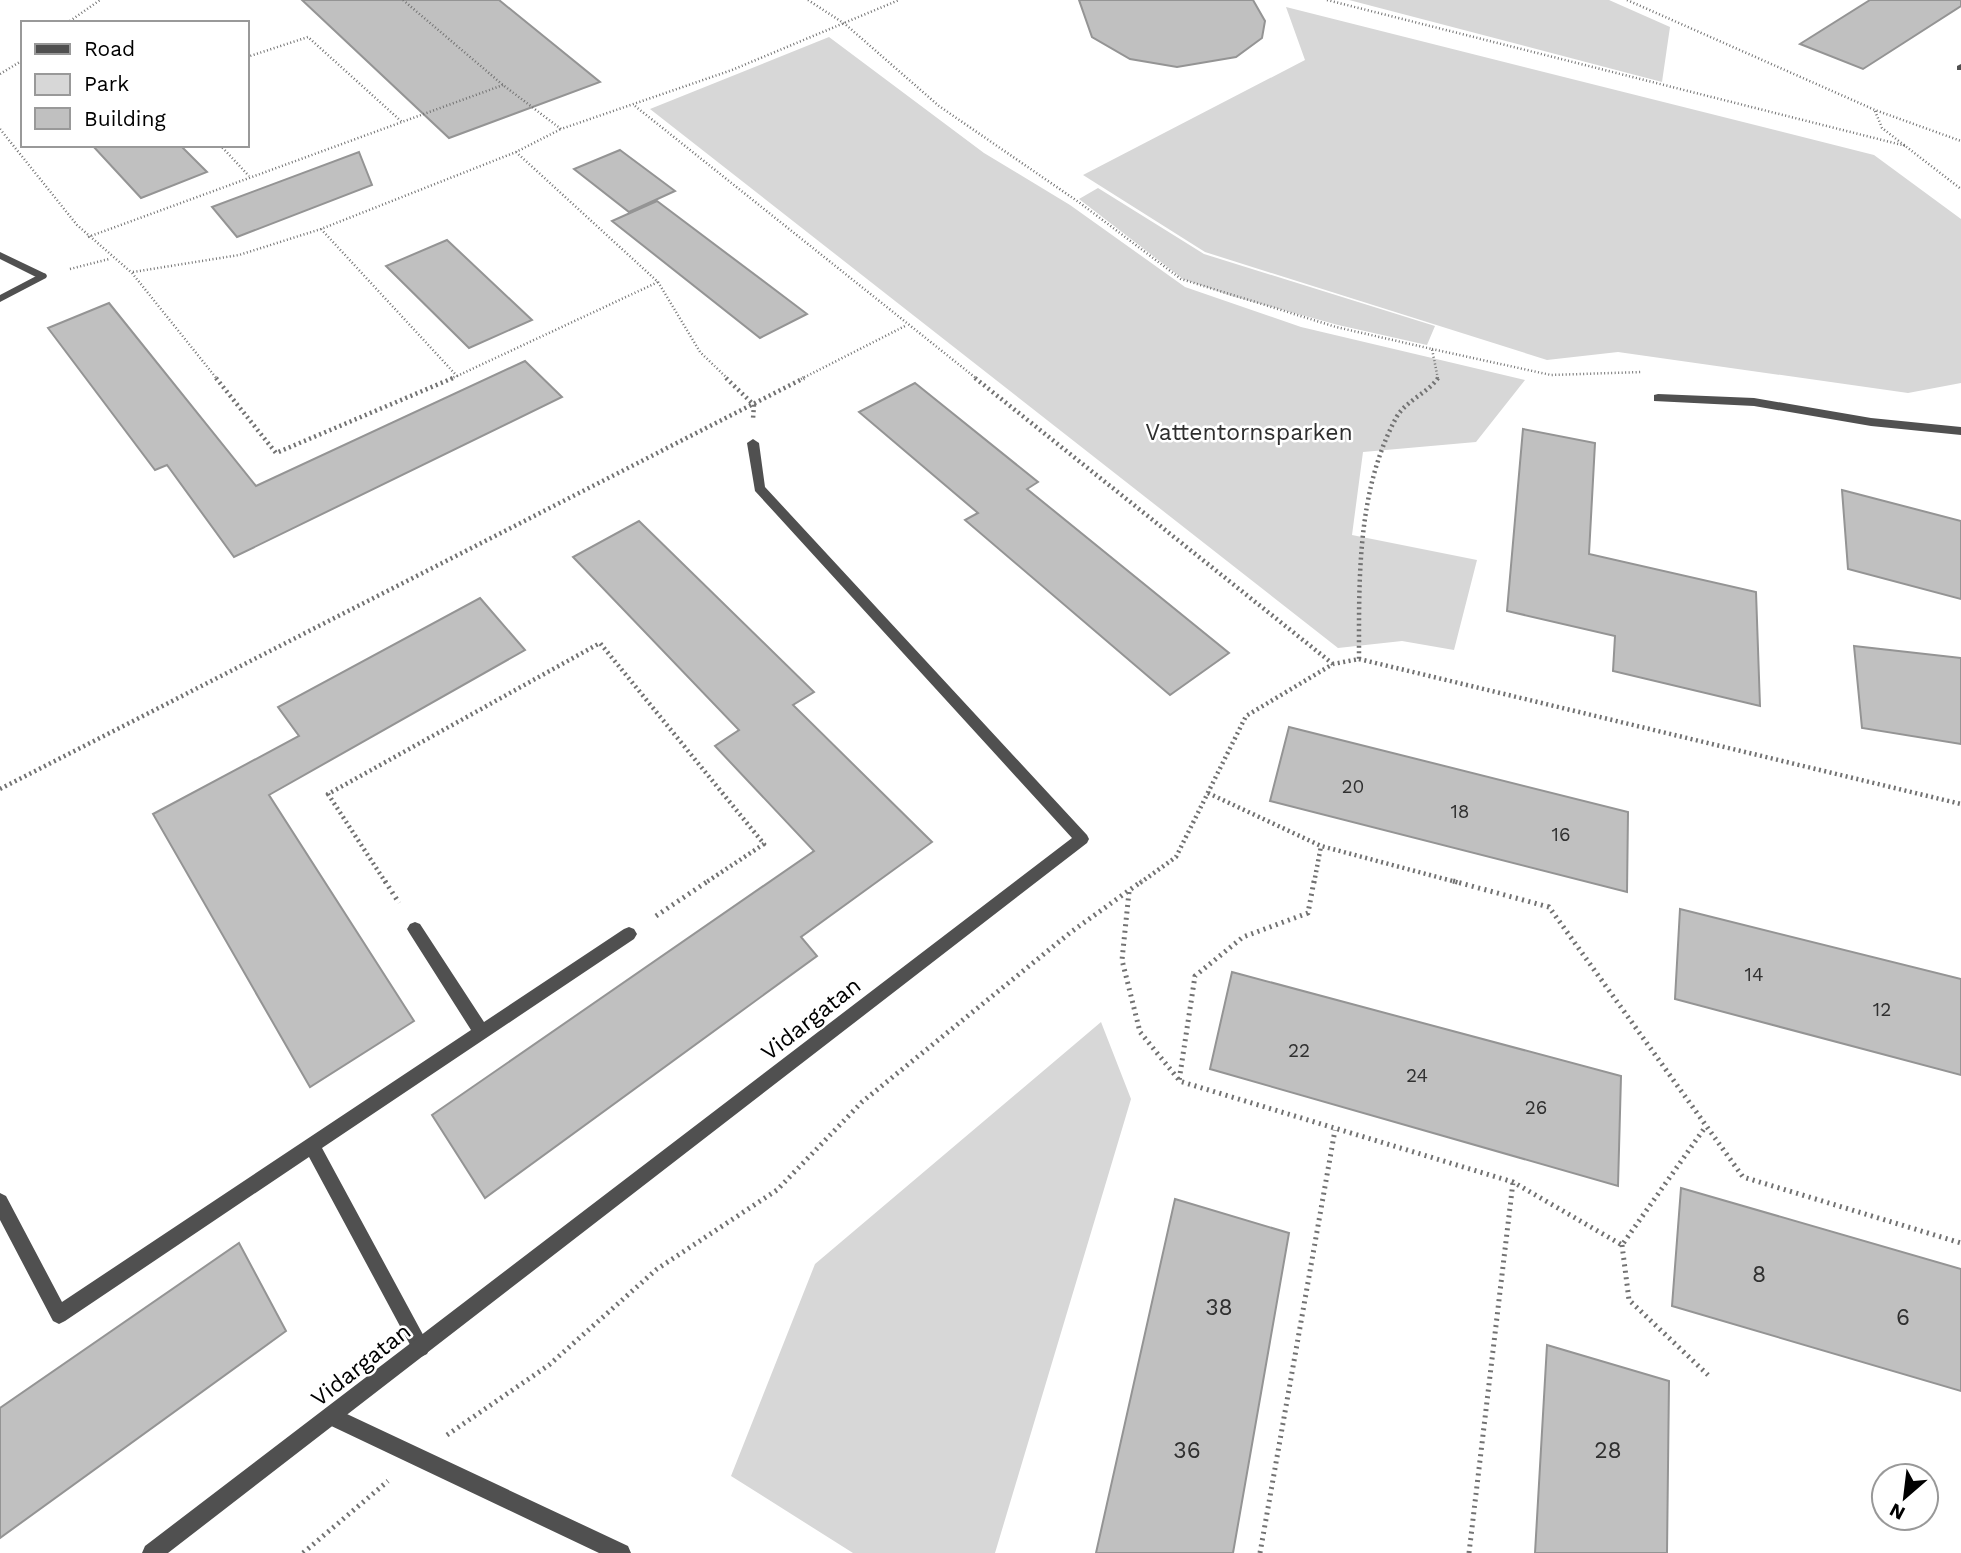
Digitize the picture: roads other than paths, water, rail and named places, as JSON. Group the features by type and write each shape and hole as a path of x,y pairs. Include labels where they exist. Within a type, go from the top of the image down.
{"street":[{"path":"0,255 42,276 0,299"},
{"path":"1658,398 1754,401 1871,422 1961,431"},
{"name":"Vidargatan","path":"152,1553 1082,839 759,488 753,443"},
{"path":"415,929 482,1033"},
{"path":"0,1202 59,1315 629,934"},
{"path":"312,1146 421,1348"},
{"path":"332,1416 621,1553"}],"park label":[{"name":"Vattentornsparken","path":"1249,432"}]}
